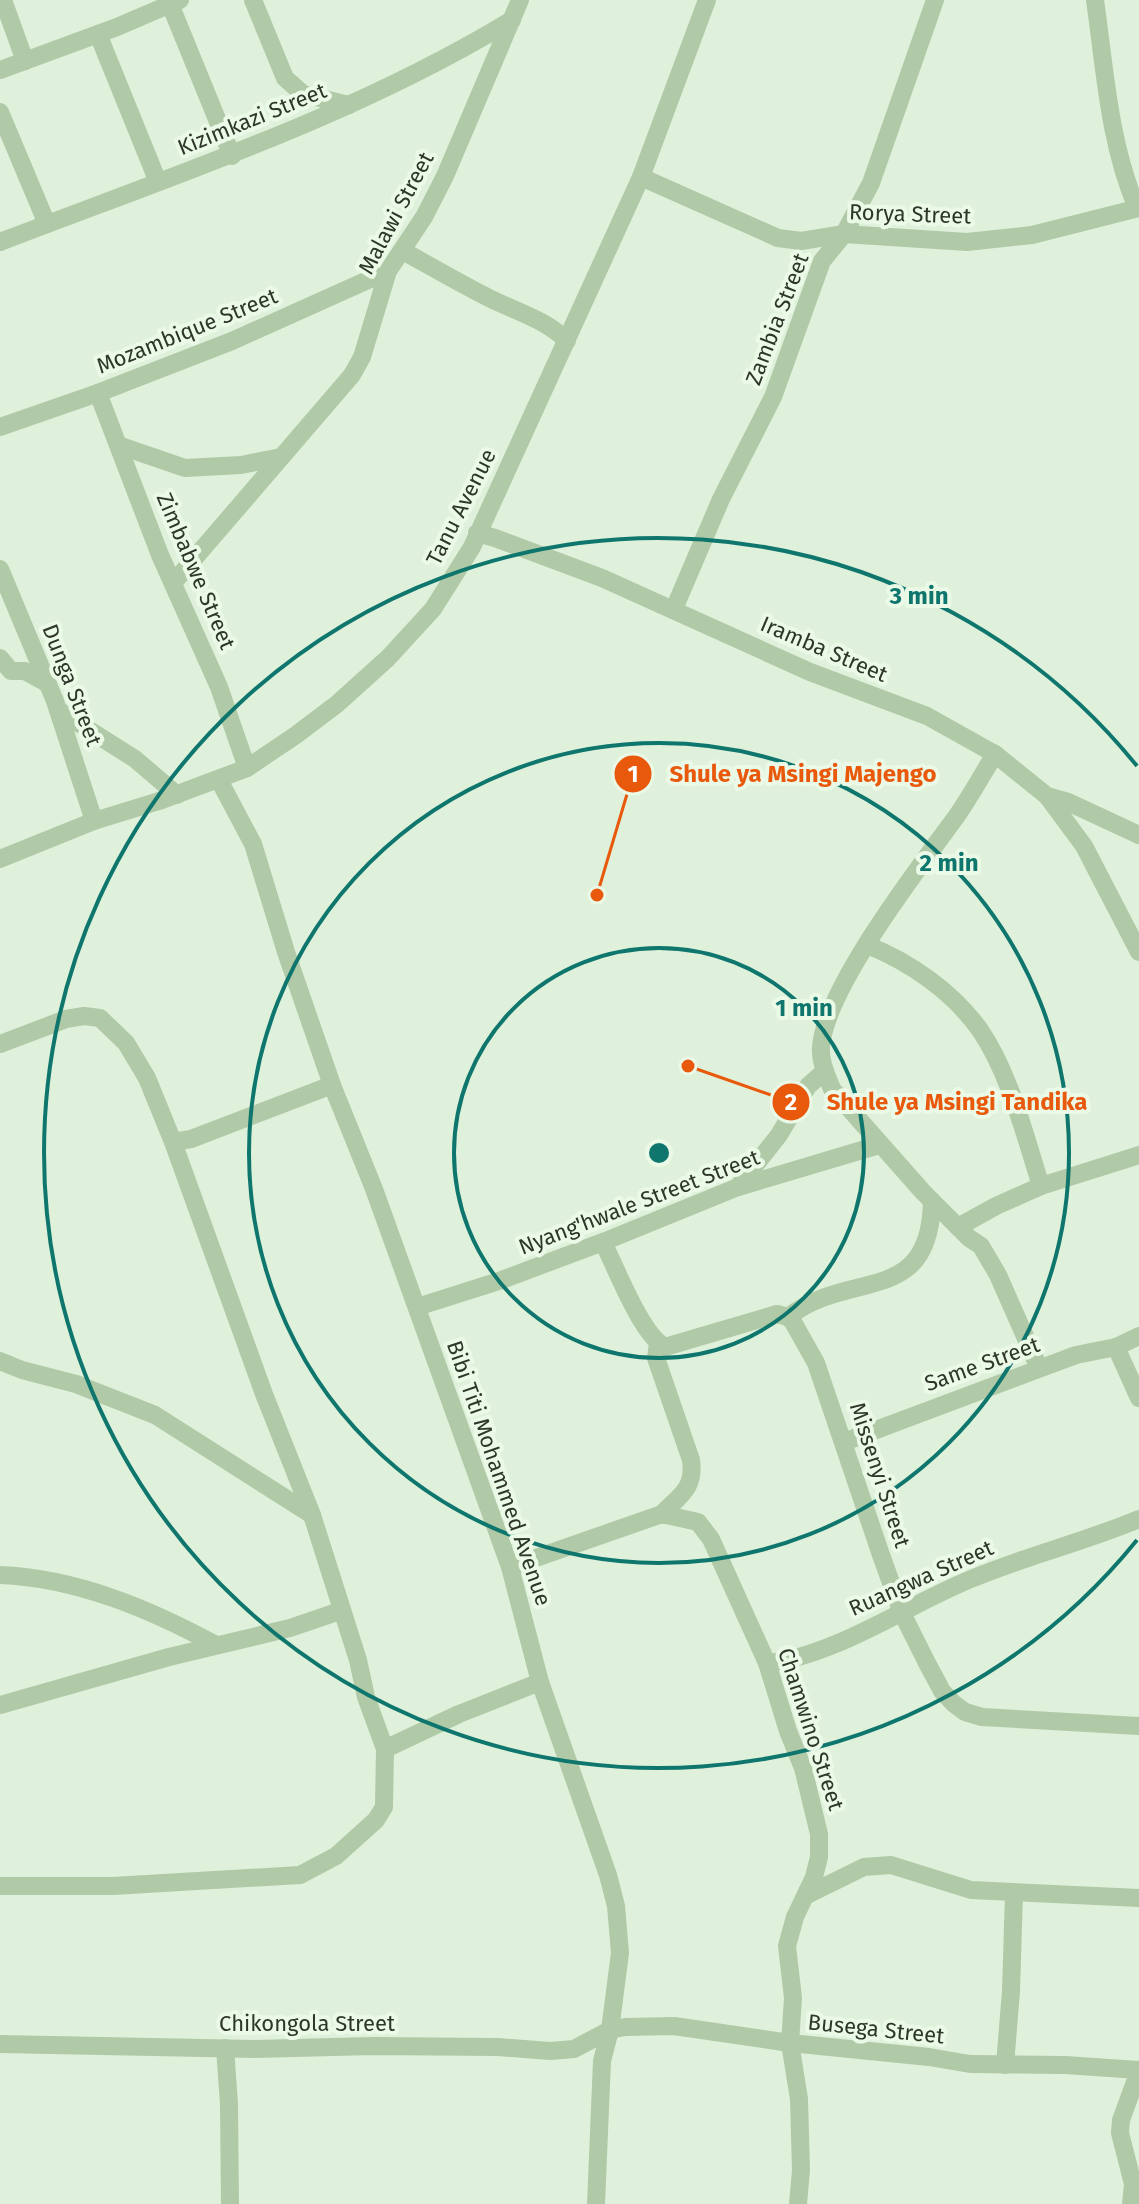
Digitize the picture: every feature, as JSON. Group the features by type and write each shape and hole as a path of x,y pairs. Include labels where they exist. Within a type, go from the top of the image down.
{"street":[{"path":"3,0 25,61"},
{"path":"253,0 285,78 303,94 349,105"},
{"name":"Malawi Street","path":"174,582 352,375 362,357 388,271 403,251 445,176 520,0"},
{"name":"Tanu Avenue","path":"0,859 94,821 177,795 247,768 307,728 388,658 433,609 472,547 641,177 707,0"},
{"name":"Zambia Street","path":"674,609 721,499 773,397 822,261 844,234 877,168 935,0"},
{"path":"1095,0 1118,155 1138,208"},
{"path":"0,70 98,34 164,5 232,156"},
{"name":"Kizimkazi Street","path":"0,242 232,156 349,105 460,51 512,20"},
{"path":"98,34 158,182"},
{"path":"0,112 47,224"},
{"name":"Rorya Street","path":"641,177 778,238 801,241 844,234 967,242 1032,235 1138,208"},
{"path":"403,251 474,290 538,319 567,341"},
{"name":"Mozambique Street","path":"0,427 232,341 388,271"},
{"name":"Zimbabwe Street","path":"98,393 160,555 219,687 247,768"},
{"path":"118,445 185,468 241,465 281,457"},
{"name":"Iramba Street","path":"477,533 602,578 810,672 927,716 995,754 1047,796 1088,810 1139,835"},
{"name":"Dunga Street","path":"0,570 58,710 94,821"},
{"path":"0,658 11,671 25,671 47,683"},
{"path":"58,710 135,759 177,795"},
{"path":"995,754 867,945 829,1016 821,1050 832,1089 932,1201 981,1246 993,1264 1039,1368"},
{"name":"Bibi Titi Mohammed Avenue","path":"219,780 253,844 332,1085 374,1189 510,1567 540,1682 608,1875 616,1906 620,1953 610,2030 602,2061 596,2204"},
{"path":"1047,796 1084,846 1139,952"},
{"path":"867,945 909,964 979,1028 993,1053 1019,1116 1041,1186"},
{"path":"0,1044 66,1019 84,1016 100,1018 126,1043 147,1078 312,1515 385,1749 384,1807 376,1820 336,1856 300,1875 113,1886 0,1886"},
{"path":"738,1187 779,1135 808,1086 825,1071"},
{"path":"173,1142 191,1139 332,1085"},
{"name":"Nyang'hwale Street Street","path":"417,1307 499,1281 738,1187 879,1145"},
{"path":"958,1227 1041,1186 1139,1155"},
{"path":"603,1242 647,1330 658,1343 671,1347 777,1314 788,1317 821,1298 890,1279 911,1266 926,1245 932,1201"},
{"name":"Missenyi Street","path":"788,1317 816,1363 902,1613 942,1691 965,1712 982,1717 1139,1726"},
{"name":"Same Street","path":"844,1442 1039,1368 1084,1353 1116,1347 1139,1336"},
{"path":"510,1567 662,1514 690,1485 693,1472 691,1460 656,1358 658,1343"},
{"path":"1116,1347 1139,1398"},
{"path":"0,1361 76,1384 155,1415 312,1515"},
{"name":"Chamwino Street","path":"662,1514 698,1522 707,1531 767,1663 803,1768 819,1834 819,1857 787,1946 793,1998 790,2043 799,2099 801,2170 798,2204"},
{"name":"Ruangwa Street","path":"767,1663 785,1661 809,1652 902,1613 968,1580 1139,1519"},
{"path":"0,1575 43,1578 75,1585 174,1622 216,1645"},
{"path":"0,1705 216,1645 290,1628 340,1611"},
{"path":"385,1749 459,1714 540,1682"},
{"path":"807,1895 852,1872 891,1865 971,1890 1139,1898"},
{"path":"1005,2065 1014,1893"},
{"name":"Busega Street","path":"610,2030 674,2026 970,2064 1065,2065 1139,2071"},
{"name":"Chikongola Street","path":"0,2044 225,2048 498,2047 550,2051 574,2049 610,2030"},
{"path":"225,2048 230,2204"},
{"path":"1131,2204 1133,2184 1120,2133 1121,2120 1139,2071"}],"place":[{"name":"Shule ya Msingi Majengo","path":"597,895"},
{"name":"Shule ya Msingi Tandika","path":"688,1066"}]}
